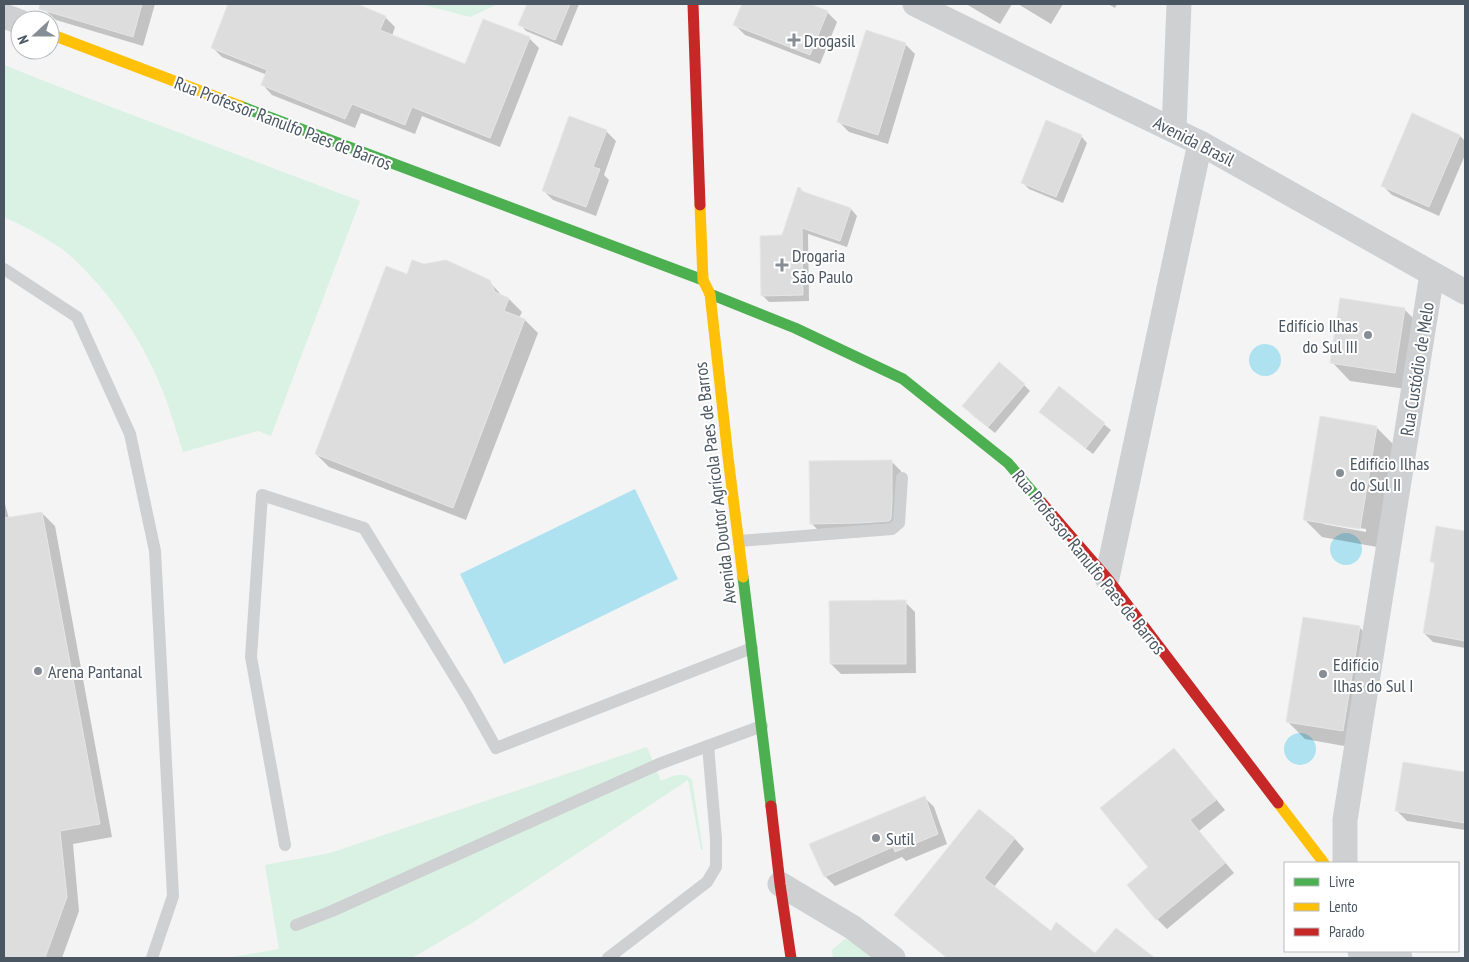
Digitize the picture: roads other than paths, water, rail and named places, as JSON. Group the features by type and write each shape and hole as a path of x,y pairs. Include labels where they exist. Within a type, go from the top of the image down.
{"street":[{"name":"Avenida Doutor Agrícola Paes de Barros","path":"693,4 703,280 710,294 780,884 791,958"},
{"name":"Avenida Brasil","path":"915,4 1200,143 1465,292"},
{"path":"1174,130 1179,4"},
{"name":"Rua Professor Ranulfo Paes de Barros","path":"60,38 703,280"},
{"path":"1107,578 1200,143"},
{"name":"Rua Custódio de Melo","path":"1345,862 1345,820 1432,274"},
{"name":"Rua Professor Ranulfo Paes de Barros","path":"710,294 795,328 902,379 1008,463 1107,578 1319,857"},
{"path":"1319,857 1327,842 1345,820"},
{"path":"780,884 852,927 893,958"},
{"path":"1384,958 1399,958"}],"lane":[{"path":"4,269 77,317 130,434 155,551 173,896 152,958"},
{"path":"739,541 892,529 899,523 902,478"},
{"path":"284,845 251,657 262,495 364,528 468,698 496,748 752,648"},
{"path":"296,925 332,911 659,764 762,726"},
{"path":"608,958 707,882 716,867 716,839 708,746"}],"water":[{"path":"1265,344 1277,348 1281,360 1277,372 1265,376 1253,372 1249,360 1253,348"},
{"path":"635,489 678,579 504,664 460,574"},
{"path":"1346,533 1358,537 1362,549 1358,561 1346,565 1334,561 1330,549 1334,537"},
{"path":"1300,733 1312,737 1316,749 1312,761 1300,765 1288,761 1284,749 1288,737"}],"place":[{"name":"Drogasil","path":"794,40"},
{"name":"Drogaria São Paulo","path":"782,265"},
{"name":"Edifício Ilhas do Sul III","path":"1368,335"},
{"name":"Edifício Ilhas do Sul II","path":"1340,473"},
{"name":"Arena Pantanal","path":"38,671"},
{"name":"Edifício Ilhas do Sul I","path":"1323,674"},
{"name":"Sutil","path":"876,838"}]}
